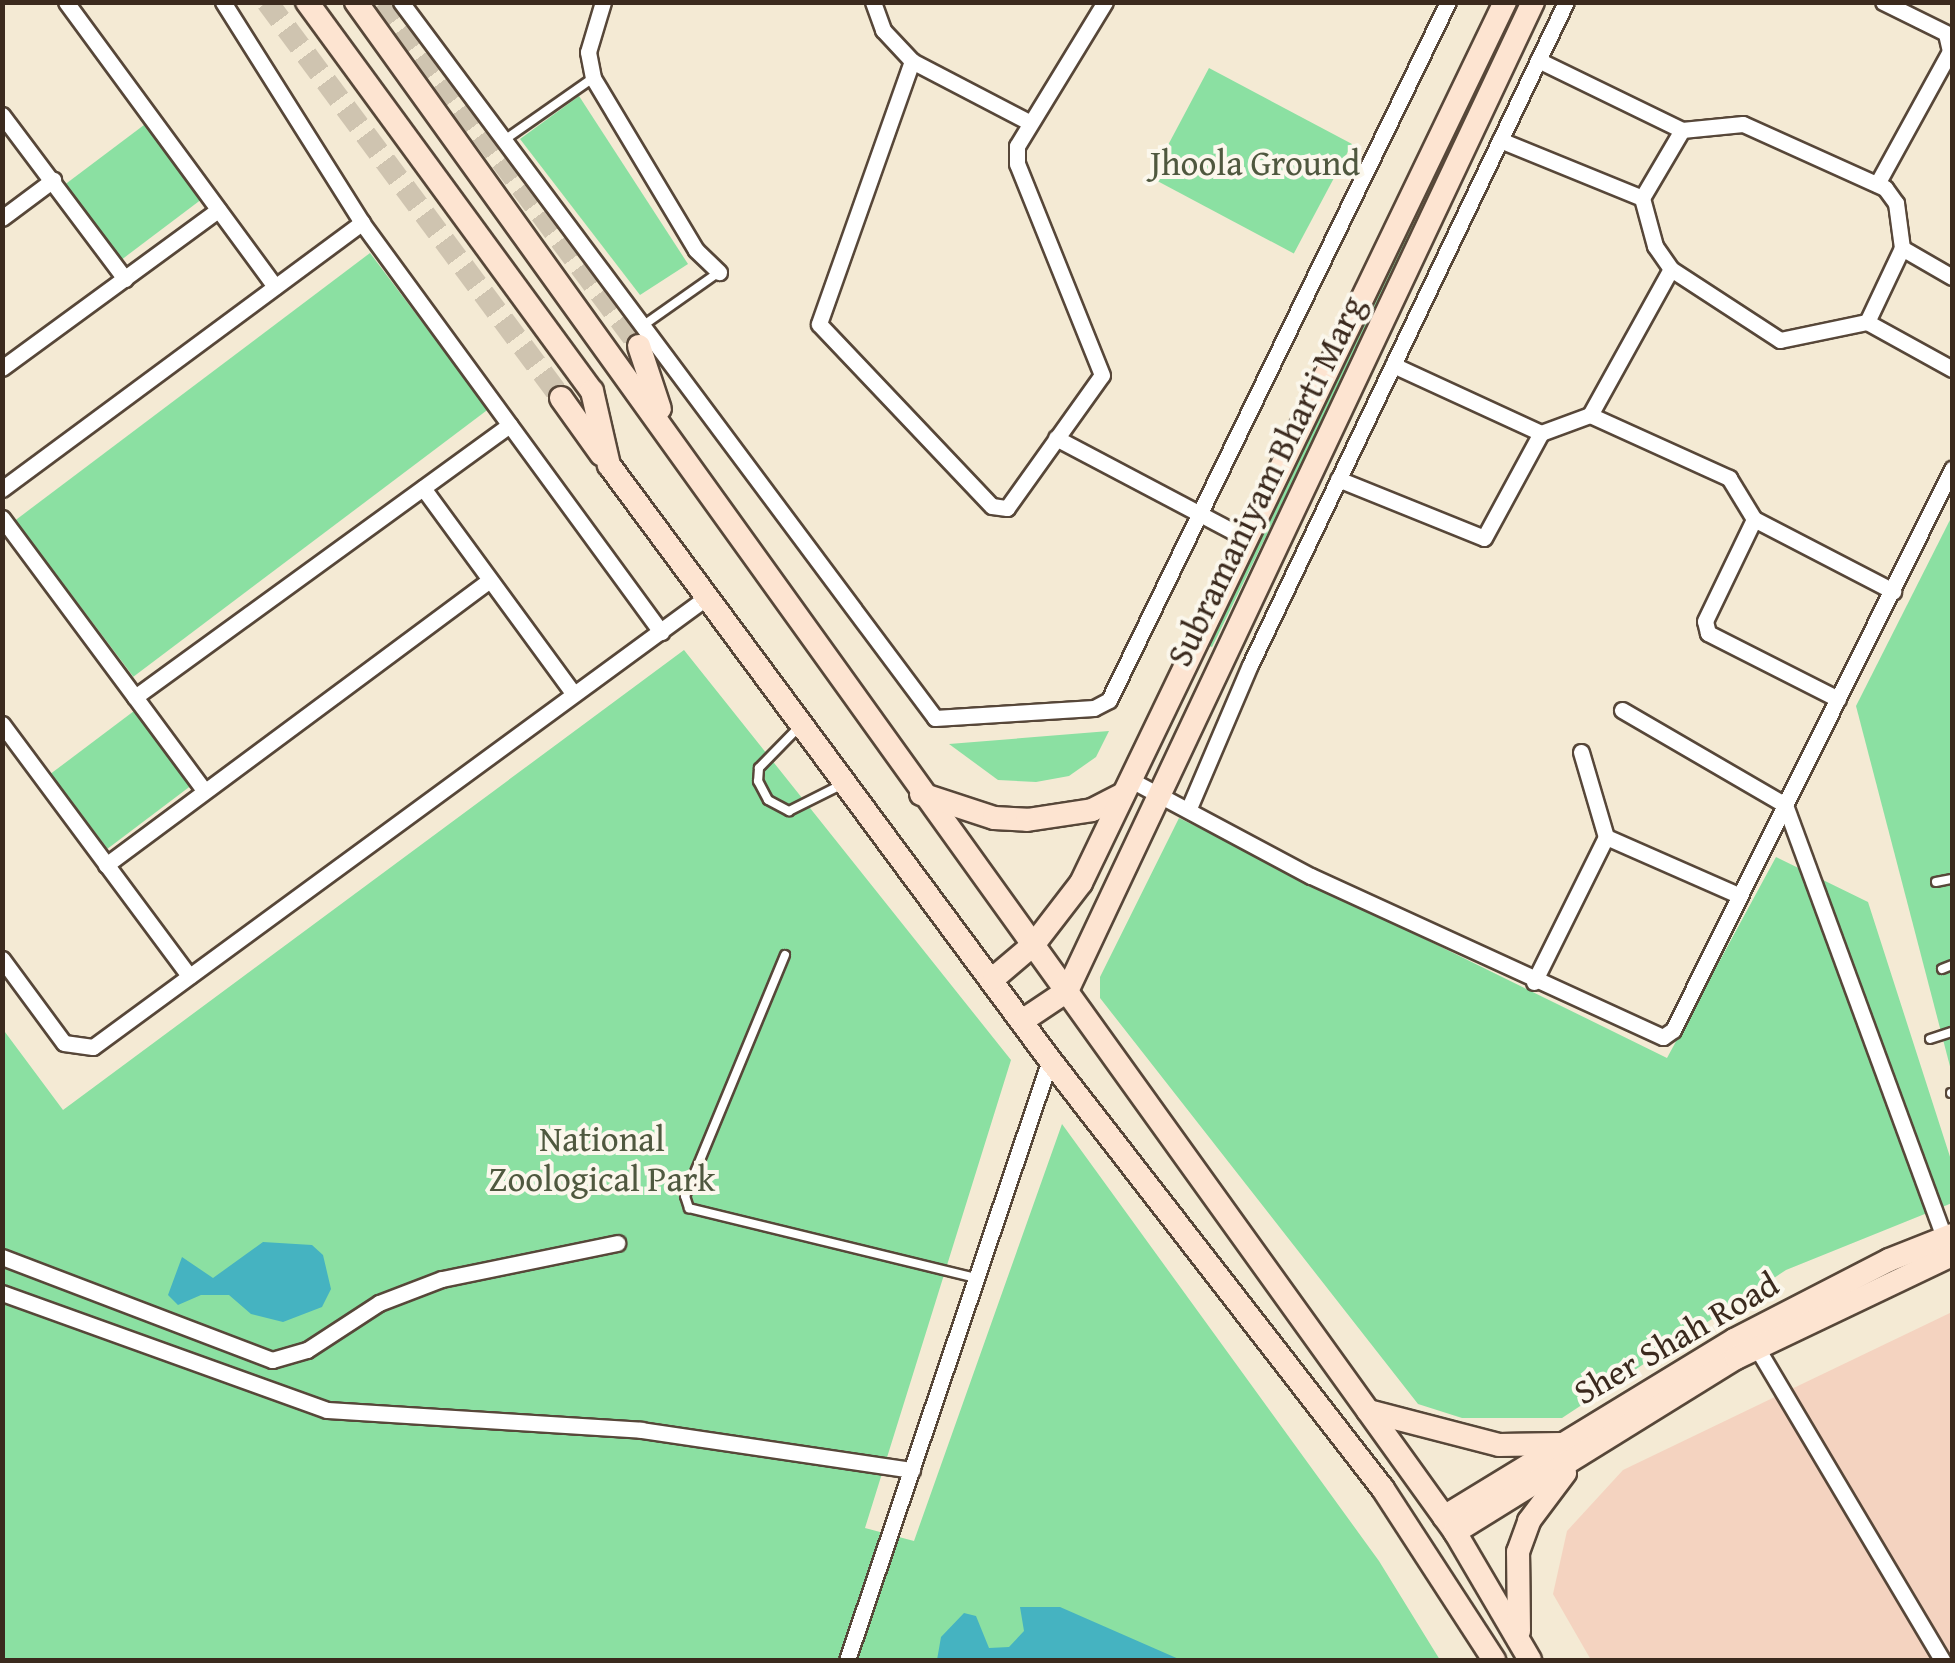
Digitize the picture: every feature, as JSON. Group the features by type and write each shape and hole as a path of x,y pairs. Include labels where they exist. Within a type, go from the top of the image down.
{"main road":[{"path":"307,2 592,391 610,465"},
{"path":"356,2 668,430 921,794 1034,944 1449,1525 1526,1655"},
{"name":"Subramaniyam Bharti Marg","path":"994,978 1034,944 1069,904 1505,2"},
{"name":"Subramaniyam Bharti Marg","path":"1066,991 1533,2"},
{"path":"639,337 668,430"},
{"path":"561,398 1025,1019 1050,1060 1383,1488 1494,1660"},
{"path":"921,794 994,818 1027,820 1092,810 1126,786"},
{"path":"1025,1019 1066,991"},
{"name":"Sher Shah Road","path":"1482,1504 1594,1448 1756,1348 1950,1243"},
{"name":"Sher Shah Road","path":"1449,1525 1566,1444 1734,1340 1950,1243"},
{"path":"1368,1411 1499,1445 1566,1444"},
{"path":"1526,1655 1514,1584 1518,1552 1546,1493 1594,1448"}],"street":[{"path":"66,2 275,287"},
{"path":"223,2 362,223 661,632"},
{"path":"401,2 639,337 929,716 1102,706 1448,2"},
{"path":"603,2 588,52 593,78 696,250 719,272"},
{"path":"873,2 882,30 912,60 1027,121"},
{"path":"912,60 819,324 1000,509 1016,502 1056,438 1101,380 1102,370 1017,164 1027,121 1105,2"},
{"path":"1188,808 1338,479 1566,2"},
{"path":"1877,184 1950,51 1950,36 1883,2"},
{"path":"1538,60 1682,130 1743,124 1877,184 1896,204 1902,248 1867,322"},
{"path":"2,114 125,279"},
{"path":"1682,130 1642,198 1656,246 1671,269 1780,340 1867,322 1952,369"},
{"path":"1500,140 1642,198"},
{"path":"2,218 54,180"},
{"path":"2,368 218,210"},
{"path":"2,488 362,223"},
{"path":"1902,248 1952,277"},
{"path":"1338,479 1484,538 1541,433 1590,415 1671,269"},
{"path":"1392,366 1541,433"},
{"path":"1590,415 1729,478 1754,519 1893,591"},
{"path":"134,698 510,424"},
{"path":"1056,438 1246,538"},
{"path":"1126,786 1157,792 1312,876 1534,982 1663,1037 1673,1030 1952,468"},
{"path":"422,488 574,694"},
{"path":"2,518 203,789"},
{"path":"1754,519 1705,621 1708,633 1838,699"},
{"path":"106,865 203,789 490,580"},
{"path":"2,958 64,1043 82,1050 190,976 707,597"},
{"path":"1622,710 1785,805 1950,1243"},
{"path":"2,724 190,976"},
{"path":"1534,982 1606,837 1581,752"},
{"path":"1606,837 1738,895"},
{"path":"847,1660 1050,1060"},
{"path":"2,1256 272,1360 306,1350 378,1303 442,1280 617,1243"},
{"path":"2,1293 327,1410 641,1430 912,1470"},
{"path":"1756,1348 1942,1660"}],"lane":[{"path":"502,141 593,78"},
{"path":"639,337 719,272"},
{"path":"802,723 760,768 758,781 768,800 789,811 847,782"},
{"path":"1936,882 1952,879"},
{"path":"785,955 685,1196 689,1208 976,1278"},
{"path":"1942,968 1952,965"},
{"path":"1930,1039 1952,1032"}],"shaded area":[{"path":"1952,1312 1952,1660 1591,1660 1553,1594 1567,1531 1623,1470"}],"green space":[{"path":"1514,3 1526,3 1212,647 1206,645"},
{"name":"Jhoola Ground","path":"1209,68 1352,144 1294,254 1151,177"},
{"path":"579,96 688,264 640,295 520,139"},
{"path":"148,122 205,197 122,260 65,185"},
{"path":"370,253 488,410 133,677 15,520"},
{"path":"1952,516 1952,1074 1856,706"},
{"name":"National Zoological Park","path":"684,650 1011,1060 865,1528 914,1541 1062,1124 1379,1561 1440,1660 3,1660 2,1028 63,1110"},
{"path":"134,711 191,786 108,849 51,774"},
{"path":"1109,731 1096,757 1069,776 1036,782 998,780 949,744"},
{"path":"1179,818 1667,1058 1776,857 1868,902 1952,1163 1952,1203 1786,1270 1562,1418 1462,1418 1418,1404 1100,998 1100,977"}],"water":[{"path":"263,1242 312,1245 323,1255 331,1289 322,1307 283,1322 251,1314 229,1295 201,1295 178,1305 168,1295 182,1257 213,1278"},
{"path":"1020,1607 1060,1607 1181,1660 937,1660 941,1637 964,1613 976,1616 989,1648 1009,1647 1024,1631"}],"tunnel":[{"path":"267,2 561,398"},
{"path":"383,2 639,346"}]}
